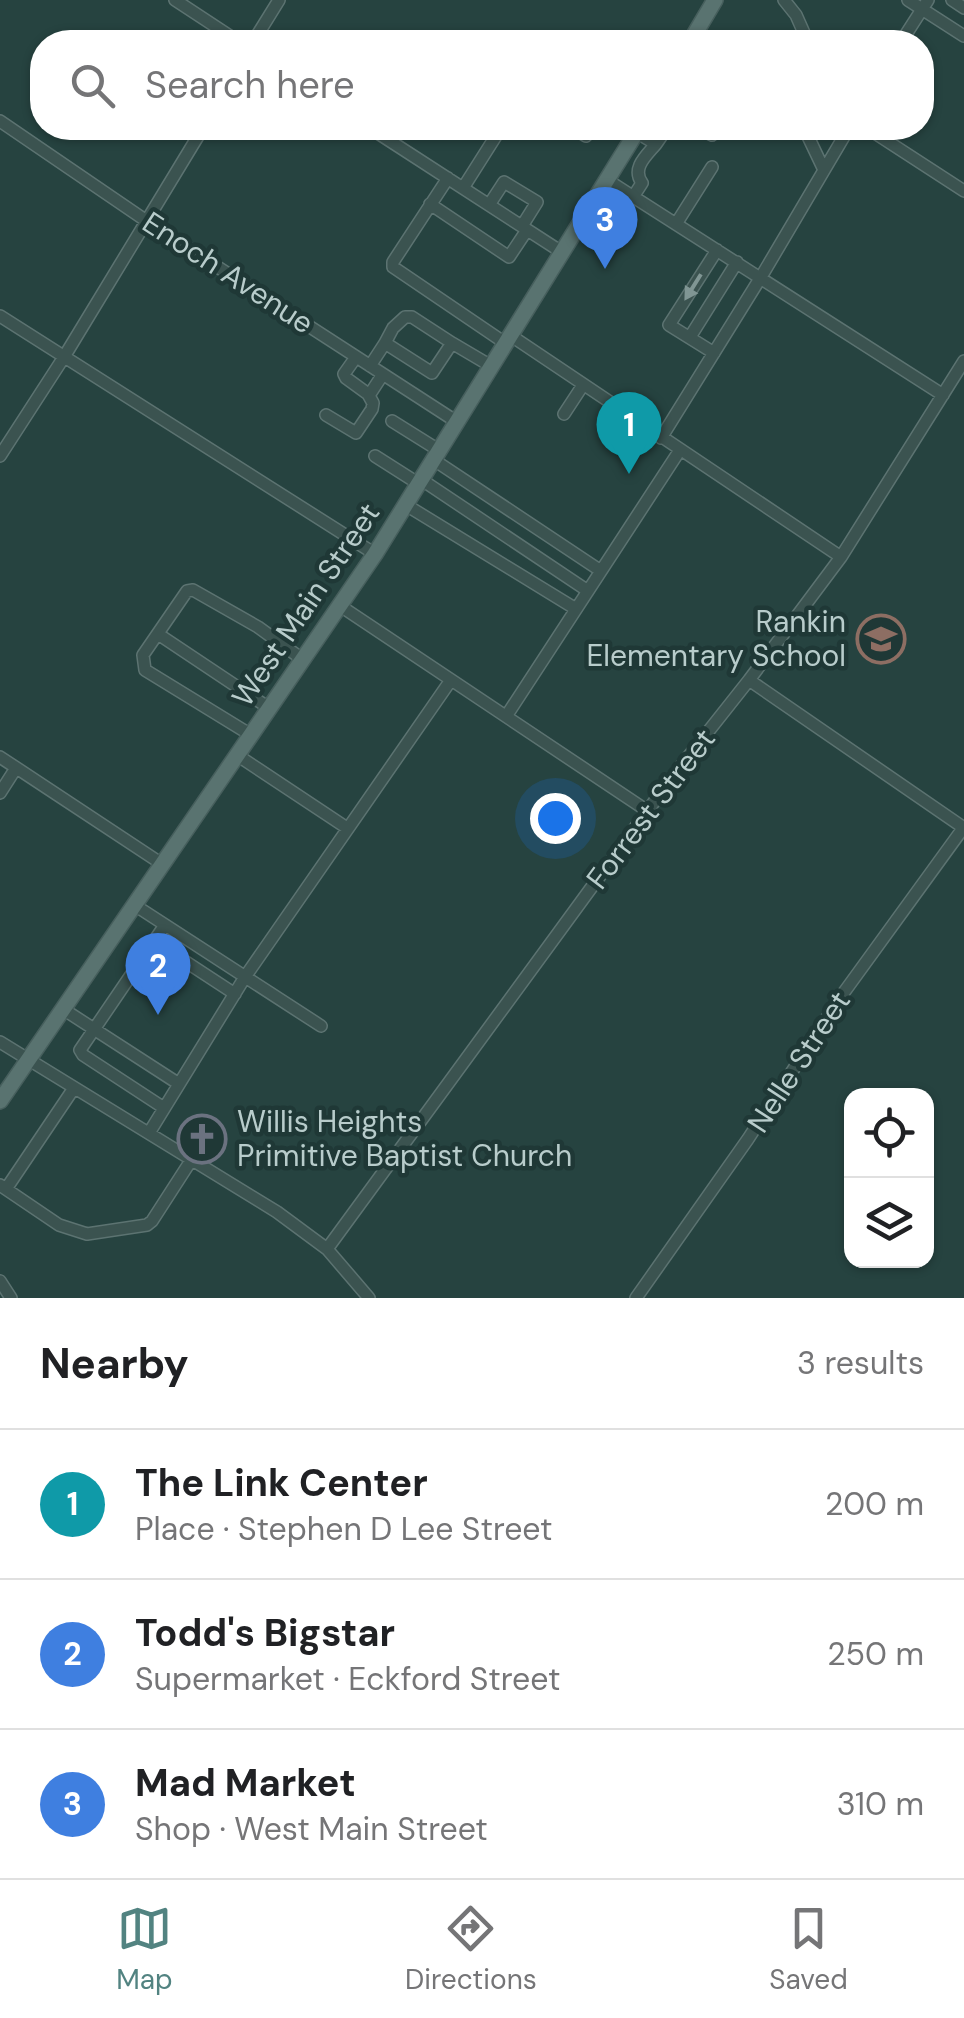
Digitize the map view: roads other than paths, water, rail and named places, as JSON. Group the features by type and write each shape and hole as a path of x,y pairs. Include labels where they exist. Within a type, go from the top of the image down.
{"main road":[{"path":"697,30 715,0"},
{"name":"West Main Street","path":"0,1101 375,554 631,140"}],"street":[{"path":"175,0 220,30"},
{"path":"260,30 279,0"},
{"path":"784,0 803,30"},
{"path":"908,0 925,5 964,36"},
{"path":"952,0 964,8"},
{"path":"909,30 925,5"},
{"name":"Enoch Avenue","path":"0,122 457,422"},
{"path":"0,456 195,140"},
{"path":"389,140 560,251"},
{"path":"462,188 494,140"},
{"path":"651,140 656,144"},
{"path":"633,197 642,183 638,168 658,140"},
{"path":"810,140 824,170"},
{"path":"661,438 842,140"},
{"path":"885,140 964,191"},
{"path":"676,224 712,167"},
{"path":"448,178 393,267 583,385 841,556"},
{"path":"606,180 943,395"},
{"path":"430,204 509,257 538,202 504,182 489,205"},
{"path":"714,353 670,325 717,250"},
{"path":"690,338 737,262"},
{"path":"0,316 375,554"},
{"path":"370,366 393,328 405,317 412,317 491,366"},
{"path":"385,343 432,373 452,343"},
{"path":"326,415 356,434 372,409 368,394 344,374 356,357"},
{"name":"Forrest Street","path":"327,1249 673,776 841,556 964,361"},
{"path":"368,394 383,374"},
{"path":"564,414 583,385"},
{"path":"392,420 601,571"},
{"path":"507,715 680,450"},
{"path":"375,456 588,591"},
{"path":"406,505 576,609"},
{"path":"251,735 145,670 143,656 187,591 193,590 258,627 302,659"},
{"path":"339,605 648,812"},
{"path":"158,634 270,708"},
{"path":"149,1133 245,977 451,680"},
{"path":"750,680 964,828"},
{"path":"237,755 347,828"},
{"path":"0,756 162,864"},
{"path":"0,792 16,768"},
{"name":"Nelle Street","path":"636,1298 842,995 964,828"},
{"path":"136,906 320,1026"},
{"path":"164,925 80,1050 164,1108"},
{"path":"154,941 235,994"},
{"path":"64,1009 179,1084"},
{"path":"0,1042 278,1212 327,1249 369,1298"},
{"path":"74,1088 3,1187 59,1225 87,1234 148,1225 192,1159"},
{"path":"0,1281 12,1298"}],"place":[{"name":"Mad Market","path":"605,269"},
{"name":"The Link Center","path":"629,474"},
{"name":"Rankin Elementary School","path":"881,639"},
{"name":"Todd's Bigstar","path":"158,1015"},
{"name":"Willis Heights Primitive Baptist Church","path":"202,1139"}]}
